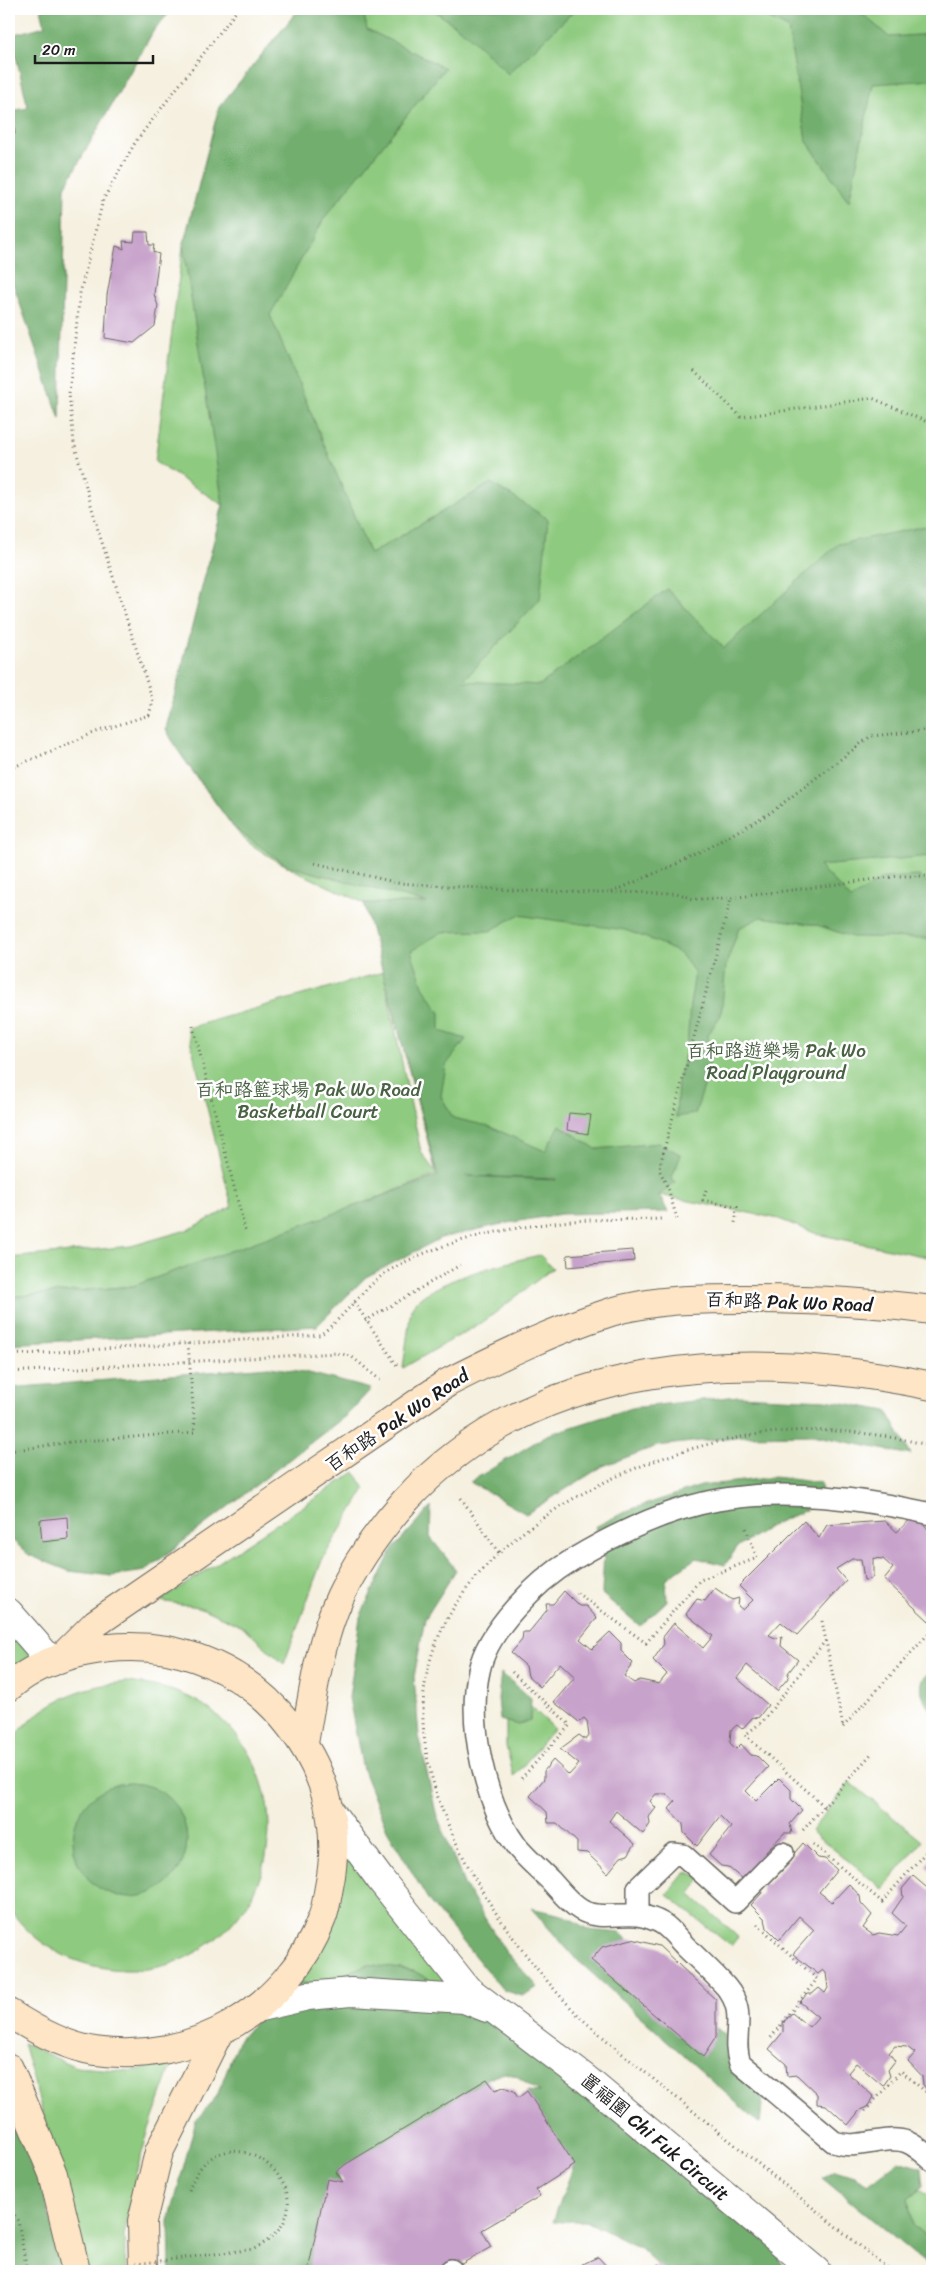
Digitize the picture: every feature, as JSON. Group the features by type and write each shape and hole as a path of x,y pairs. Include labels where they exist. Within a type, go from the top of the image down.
{"main road":[{"name":"百和路 Pak Wo Road","path":"9,1688 56,1660 96,1623 447,1383 495,1358 558,1331 612,1312 665,1302 699,1299 789,1298 932,1310"},
{"path":"304,1743 328,1628 353,1571 393,1515 417,1488 442,1465 503,1424 540,1406 576,1392 648,1374 690,1369 734,1366 782,1366 881,1376 932,1386"},
{"name":"百和路 Pak Wo Road","path":"9,2013 35,2030 73,2045 94,2050 158,2052 218,2034 260,2007 280,1988 297,1967 322,1918 334,1865 330,1811 320,1775 304,1743 274,1705 236,1675 192,1655 145,1646 102,1648 56,1660"},
{"path":"143,2271 142,2221 159,2152 218,2034"},
{"path":"9,2068 53,2174 76,2271"}],"street":[{"path":"9,1614 56,1660"},
{"name":"置福圍 Chi Fuk Circuit","path":"330,1811 380,1879 468,1989 586,2079 808,2269"},
{"name":"置福圍 Chi Fuk Circuit","path":"260,2007 308,1996 351,1992 464,1999 502,2015"}],"lane":[{"path":"932,1514 814,1496 784,1494 716,1500 648,1522 607,1538 571,1560 535,1588 493,1637 479,1669 476,1695 478,1734 487,1785 500,1820 518,1848 581,1910 593,1915 638,1915 663,1924 728,1989 740,2016 737,2054 740,2063 834,2142 844,2145 905,2141 932,2160"},
{"path":"638,1915 638,1888 673,1854 683,1855 735,1902 783,1853"}],"path":[{"path":"9,769 96,732 149,715 153,701 98,530 74,443 69,393 80,292 103,200 136,141 238,9"},
{"path":"694,372 741,416 872,398 932,424"},
{"path":"609,893 690,858 770,813 871,736 932,730"},
{"path":"315,863 398,883 527,891 677,893 692,899 731,898 899,876 932,876"},
{"path":"677,1219 668,1188 659,1169 731,898"},
{"path":"193,1026 245,1230"},
{"path":"706,1190 702,1200 738,1207 735,1223"},
{"path":"9,1355 320,1335 366,1289 390,1271 419,1257 456,1243 514,1229 556,1222 661,1219"},
{"path":"365,1321 460,1265"},
{"path":"354,1302 365,1321 398,1367"},
{"path":"9,1451 71,1442 195,1432 188,1343"},
{"path":"9,1372 337,1353 351,1356 380,1380"},
{"path":"891,2271 620,2052 581,2018 515,1940 463,1856 436,1794 423,1737 424,1691 430,1658 439,1635 455,1606 499,1553 536,1523 598,1486 636,1468 693,1448 760,1434 828,1431 866,1433 932,1446"},
{"path":"460,1497 499,1553"},
{"path":"571,1589 646,1643 700,1580 757,1558"},
{"path":"822,1621 843,1727 932,1630"},
{"path":"824,1806 745,1735 762,1722 826,1640"},
{"path":"508,1669 570,1725 512,1788"},
{"path":"783,1853 873,1752"},
{"path":"801,1833 882,1902 932,1845"},
{"path":"861,2115 901,2071 932,2097"},
{"path":"81,2271 254,2249 268,2242 280,2228 287,2206 287,2198 280,2176 267,2162 248,2153 224,2154 206,2163 197,2172 188,2194"},
{"path":"9,2207 18,2220 27,2271"}],"green space":[{"path":"41,9 173,9 154,30 65,187 60,419 9,272 9,111 28,108 11,35 45,26"},
{"path":"299,9 363,9 367,29 445,68 325,217 270,315 370,554 491,483 548,519 540,599 463,681 540,685 667,589 724,648 838,544 932,525 932,856 819,866 851,899 883,878 919,876 932,886 932,942 926,938 852,937 817,925 761,917 739,928 726,965 721,1015 708,1034 709,1072 695,1114 676,1117 678,1083 687,1047 690,1005 695,973 681,954 655,941 625,930 518,915 490,931 442,932 411,951 423,986 440,1013 440,1031 466,1039 446,1065 441,1096 453,1118 488,1126 545,1151 560,1125 596,1149 660,1143 681,1155 672,1177 675,1182 659,1195 668,1212 561,1214 502,1224 441,1238 366,1277 317,1326 9,1344 9,1297 133,1286 438,1176 364,903 427,903 288,866 234,828 177,749 166,729 223,505 183,246 219,107","holes":["466,1176 556,1179 556,1180"]},
{"path":"317,9 932,9 932,1258 817,1234 779,1219 659,1195 635,1176 436,1175 258,1243 133,1286 9,1297 9,1258 131,1246 190,1229 232,1207 187,1028 383,972 364,903 265,854 242,837 177,749 166,729 223,505 155,462 183,246 219,107 284,82","holes":["387,987 436,1173 421,1152"]},
{"path":"432,9 576,9 508,74 467,34"},
{"path":"749,9 857,9 889,37 932,34 932,80 873,84 849,202 806,140 788,28"},
{"path":"540,1255 553,1268 486,1320 403,1368 411,1309 419,1299 432,1290 469,1274"},
{"path":"269,1367 305,1372 371,1389 348,1414 145,1571 112,1576 69,1571 29,1555 9,1537 9,1388"},
{"path":"738,1396 826,1400 887,1411 911,1455 813,1435 744,1436 657,1446 603,1466 526,1514 470,1482 547,1435 631,1408"},
{"path":"355,1472 365,1489 322,1560 284,1664 243,1627 199,1607 160,1601"},
{"path":"775,1477 821,1483 822,1503 776,1523 738,1546 725,1565 696,1558 666,1579 667,1601 640,1626 602,1594 604,1550 595,1527 629,1510 701,1486"},
{"path":"431,1507 430,1537 456,1570 425,1619 414,1677 419,1736 436,1813 464,1884 505,1951 538,1987 522,1996 503,1990 429,1901 387,1830 363,1770 349,1698 360,1617 392,1550"},
{"path":"9,1609 52,1662 9,1689"},
{"path":"932,1670 932,1711 923,1696 922,1685 923,1679"},
{"path":"501,1673 531,1698 530,1720 518,1725 500,1720 498,1698"},
{"path":"126,1682 150,1685 173,1691 194,1700 214,1713 240,1741 258,1772 267,1806 268,1841 261,1875 245,1907 221,1934 189,1956 159,1967 138,1970 105,1968 77,1961 63,1955 39,1940 18,1920 9,1908 9,1743 34,1717 61,1699 91,1688"},
{"path":"506,1684 554,1728 514,1777 506,1746"},
{"path":"850,1782 922,1841 883,1889 811,1831"},
{"path":"130,1783 152,1787 170,1800 183,1818 187,1840 183,1862 170,1880 152,1893 130,1897 108,1893 90,1880 77,1862 73,1840 77,1818 90,1800 108,1787"},
{"path":"333,1838 467,1989 280,1988 322,1931"},
{"path":"686,1871 701,1878 690,1894 738,1937 731,1946 667,1895"},
{"path":"531,1908 566,1916 589,1930 621,1933 692,2008 725,2035 727,2058 744,2079 763,2097 760,2124 575,1958"},
{"path":"368,1964 414,1971 464,1999 763,2228 786,2271 664,2271 640,2248 586,2221 553,2221 574,2165 527,2091 540,2092 518,2077 504,2072 487,2079 336,2172 341,2187 326,2184 308,2271 170,2271 169,2221 196,2120 217,2096 237,2043 269,2005 301,1983 324,1983"},
{"path":"23,2043 76,2067 130,2071 173,2062 149,2129 136,2173 124,2236 126,2271 87,2271"},
{"path":"9,2098 46,2205 61,2271 9,2271"},
{"path":"898,2161 922,2168 924,2185 908,2198 912,2224 932,2242 932,2269 822,2178 835,2170 854,2176 868,2184"},
{"path":"907,2176 932,2199 932,2250 891,2211"}],"building":[{"path":"9,79 15,134 9,134"},
{"path":"135,232 148,232 149,245 154,245 153,252 159,254 154,294 158,306 155,326 134,343 105,338 107,295 116,246 124,249 123,241 134,242"},
{"path":"569,1113 591,1115 588,1134 567,1130"},
{"path":"633,1250 634,1261 568,1267 567,1255"},
{"path":"915,1515 932,1533 932,1617 929,1621 884,1579 893,1568 883,1559 873,1558 873,1576 871,1579 864,1580 861,1559 852,1559 836,1569 846,1581 797,1635 781,1622 769,1635 775,1638 782,1637 781,1646 798,1660 788,1673 789,1677 777,1691 747,1665 737,1678 768,1705 758,1718 753,1717 742,1729 737,1725 731,1730 730,1743 736,1749 741,1744 751,1755 757,1756 768,1767 746,1791 756,1801 779,1778 791,1790 791,1799 802,1810 790,1824 792,1833 784,1833 766,1852 768,1861 760,1860 743,1880 728,1867 721,1866 709,1855 731,1827 720,1816 697,1846 684,1833 683,1824 669,1809 675,1801 667,1794 656,1794 650,1801 656,1808 649,1817 650,1824 643,1834 616,1811 609,1821 635,1844 628,1855 621,1857 608,1873 587,1853 577,1852 577,1842 557,1823 548,1823 547,1812 530,1796 544,1779 544,1771 553,1760 569,1775 579,1764 560,1749 579,1735 586,1740 589,1736 587,1721 584,1718 579,1722 554,1702 575,1677 560,1663 540,1687 528,1676 526,1666 511,1653 522,1640 523,1632 529,1632 547,1610 546,1604 553,1604 564,1591 579,1606 586,1606 597,1618 580,1639 592,1649 610,1632 621,1643 621,1651 633,1663 624,1676 634,1683 640,1680 659,1684 667,1674 653,1660 664,1644 663,1637 674,1623 703,1648 713,1636 686,1614 697,1599 705,1601 715,1588 732,1600 739,1598 738,1606 743,1610 753,1600 739,1586 804,1521 819,1538 827,1525 885,1521 897,1532"},
{"path":"67,1517 68,1539 42,1542 40,1520"},
{"path":"803,1843 818,1858 825,1859 837,1870 819,1892 832,1902 849,1884 860,1896 861,1903 872,1915 863,1928 873,1935 879,1933 898,1936 906,1926 892,1913 903,1897 902,1889 913,1876 932,1892 932,2095 923,2085 922,2076 908,2061 915,2053 907,2047 895,2046 889,2053 895,2061 888,2070 890,2076 883,2086 856,2063 848,2073 874,2097 867,2107 860,2110 848,2125 826,2105 817,2104 817,2094 797,2075 787,2076 786,2064 769,2049 783,2032 783,2023 792,2013 809,2027 818,2017 800,2002 807,1994 812,1994 819,1988 825,1993 828,1988 826,1973 823,1970 818,1974 793,1954 814,1930 799,1916 779,1940 767,1928 765,1919 751,1905 762,1893 762,1884 768,1884"},
{"path":"932,1857 932,1872 926,1866"},
{"path":"632,1939 659,1946 716,2000 716,2037 703,2057 591,1960 602,1947"},
{"path":"487,2079 495,2090 504,2087 514,2091 518,2098 527,2091 575,2165 536,2190 540,2196 482,2230 491,2247 451,2270 308,2271 327,2179 343,2182 336,2172 346,2164"},
{"path":"598,2257 611,2271 578,2271 576,2267"},
{"path":"659,2264 664,2271 647,2271"}],"park label":[{"name":"百和路遊樂場 Pak Wo Road Playground","path":"776,1061"},
{"name":"百和路籃球場 Pak Wo Road Basketball Court","path":"308,1100"}]}
